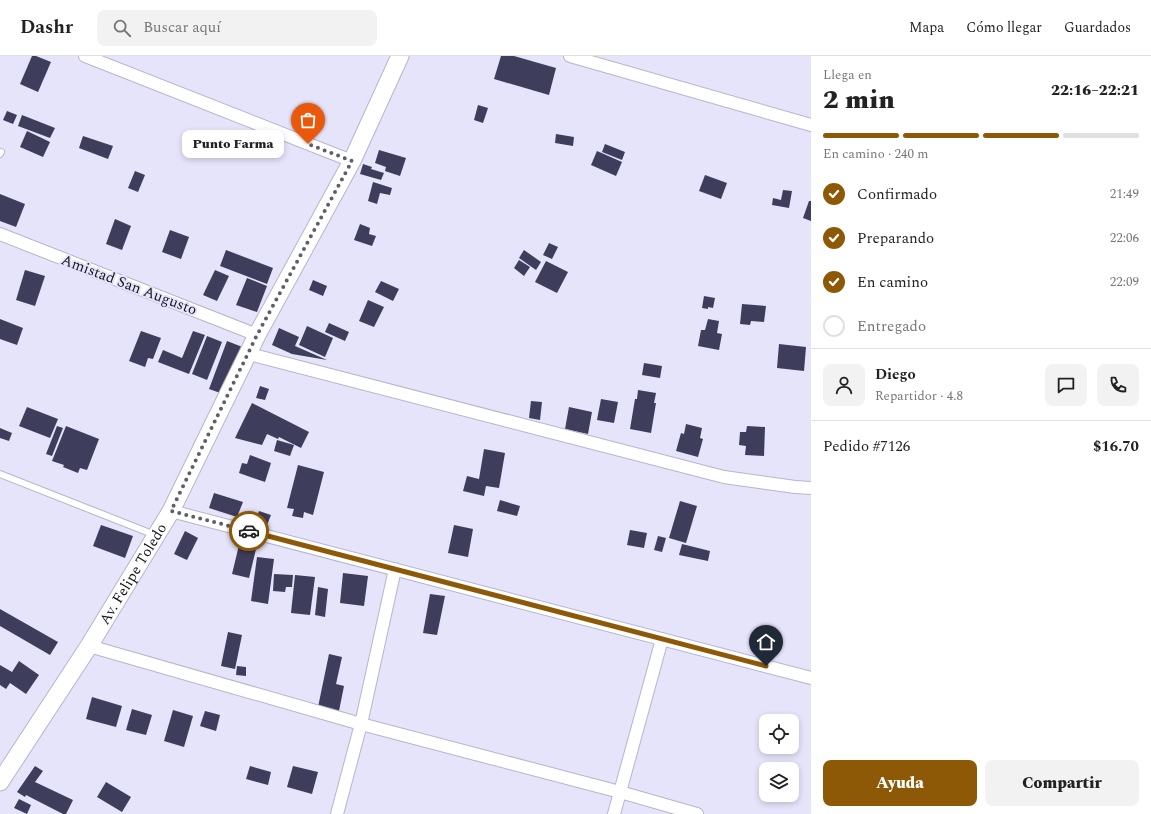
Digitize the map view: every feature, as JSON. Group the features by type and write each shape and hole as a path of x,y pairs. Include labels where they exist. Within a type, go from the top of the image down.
{"main road":[{"name":"Av. Felipe Toledo","path":"0,782 89,646 171,511 257,335 352,161 400,56"}],"street":[{"path":"85,56 352,161"},
{"path":"570,56 811,125"},
{"name":"Amistad San Augusto","path":"0,234 257,335"},
{"path":"249,354 724,477 811,488"},
{"path":"171,511 811,678"},
{"path":"337,814 361,724 395,569"},
{"path":"614,814 662,639"},
{"path":"89,646 361,724 620,792 697,814"}],"lane":[{"path":"0,474 156,536"}],"building":[{"path":"32,56 36,56 51,62 38,92 20,84"},
{"path":"501,56 514,56 556,68 549,95 494,79"},
{"path":"478,105 488,108 483,123 474,120"},
{"path":"7,111 17,115 13,124 3,120"},
{"path":"22,115 55,128 50,138 18,126"},
{"path":"27,131 50,142 43,157 20,147"},
{"path":"556,134 574,137 573,146 555,143"},
{"path":"83,136 113,146 108,159 79,148"},
{"path":"605,144 625,152 622,160 602,152"},
{"path":"379,150 406,158 400,176 385,171 386,167 375,163"},
{"path":"597,151 622,162 616,176 591,165"},
{"path":"363,164 372,167 371,169 384,173 381,180 360,174"},
{"path":"135,171 145,175 138,192 128,188"},
{"path":"705,175 727,183 721,199 699,191"},
{"path":"373,182 392,188 390,195 380,193 377,204 368,201"},
{"path":"783,190 792,191 789,208 772,205 773,198 781,200"},
{"path":"0,194 25,204 16,227 0,221"},
{"path":"809,201 811,201 811,221 803,218"},
{"path":"115,219 131,226 122,250 106,244"},
{"path":"360,224 370,228 369,234 376,236 372,246 354,240"},
{"path":"170,230 189,237 181,259 162,252"},
{"path":"549,243 558,247 552,259 543,255"},
{"path":"226,250 273,268 267,284 220,266"},
{"path":"524,250 541,262 536,270 519,258"},
{"path":"519,260 530,267 524,276 514,268"},
{"path":"546,261 568,272 557,293 535,282"},
{"path":"25,270 45,276 35,306 16,300"},
{"path":"215,270 229,276 217,301 203,295"},
{"path":"247,278 267,286 257,312 236,305"},
{"path":"313,280 327,286 323,296 309,290"},
{"path":"381,281 399,289 393,301 375,292"},
{"path":"704,296 715,298 713,308 702,308"},
{"path":"368,300 384,307 374,327 359,321"},
{"path":"742,304 766,306 764,322 751,321 750,325 740,324"},
{"path":"0,319 23,328 17,345 0,339"},
{"path":"708,319 719,321 717,333 722,334 719,350 698,346 701,330 705,330"},
{"path":"329,323 349,332 345,341 325,332"},
{"path":"307,326 333,338 325,357 299,345"},
{"path":"279,328 299,337 295,346 327,360 292,354 272,345"},
{"path":"141,331 161,338 153,359 148,358 145,367 129,361"},
{"path":"193,331 205,335 189,374 158,362 163,350 182,358"},
{"path":"207,336 222,342 207,380 192,374"},
{"path":"227,341 245,348 226,395 209,389"},
{"path":"779,344 806,347 804,371 777,368"},
{"path":"644,363 662,366 660,378 642,375"},
{"path":"260,386 269,389 265,400 256,398"},
{"path":"638,390 656,393 654,403 656,403 651,433 630,429"},
{"path":"601,399 618,402 614,423 597,420"},
{"path":"531,401 542,402 540,420 529,418"},
{"path":"252,403 309,432 301,448 279,437 278,439 267,434 262,445 235,438"},
{"path":"27,407 58,419 50,438 19,426"},
{"path":"569,407 592,412 588,434 565,429"},
{"path":"686,424 702,428 700,438 703,439 698,457 676,451 681,433 684,434"},
{"path":"57,426 63,428 52,456 46,454"},
{"path":"66,426 99,439 87,470 80,468 78,473 63,467 64,465 52,461"},
{"path":"747,426 765,427 764,456 745,455 746,446 739,445 740,432 746,432"},
{"path":"0,428 12,433 9,441 0,438"},
{"path":"277,440 294,445 290,456 274,451"},
{"path":"484,449 505,453 499,488 486,486 484,496 463,491 467,476 479,479"},
{"path":"250,455 271,463 265,482 239,473 242,463 247,464"},
{"path":"298,465 324,472 313,515 304,512 303,518 292,516 294,509 287,508"},
{"path":"214,493 243,502 237,517 209,508"},
{"path":"500,500 520,506 517,516 497,511"},
{"path":"680,501 697,506 686,543 669,538"},
{"path":"259,511 271,515 267,525 255,521"},
{"path":"101,525 133,536 125,558 93,546"},
{"path":"454,525 473,529 468,557 448,553"},
{"path":"630,530 647,533 644,548 627,545"},
{"path":"185,531 198,538 187,560 174,554"},
{"path":"658,536 666,538 662,552 654,550"},
{"path":"240,541 257,545 249,578 232,574"},
{"path":"682,544 710,551 708,561 679,555"},
{"path":"257,557 274,559 268,604 251,601"},
{"path":"343,573 368,576 364,606 340,603"},
{"path":"274,574 293,575 292,587 286,587 285,592 273,591"},
{"path":"295,575 315,577 310,615 291,613"},
{"path":"318,587 328,589 325,617 315,615"},
{"path":"430,594 445,596 437,635 423,633"},
{"path":"0,609 58,642 50,655 0,626"},
{"path":"228,632 242,635 235,669 221,666"},
{"path":"329,654 342,657 336,684 344,686 339,711 318,707"},
{"path":"19,661 39,675 26,694 10,683 6,689 0,685 0,665 12,672"},
{"path":"237,666 246,667 246,676 236,675"},
{"path":"92,697 122,706 116,727 86,719"},
{"path":"132,709 152,715 146,735 126,730"},
{"path":"173,710 193,716 184,747 164,741"},
{"path":"205,711 220,715 216,731 200,726"},
{"path":"35,766 43,771 35,782 73,800 66,814 63,814 26,795 25,797 17,792"},
{"path":"250,766 271,772 268,785 246,779"},
{"path":"293,766 318,772 312,794 287,787"},
{"path":"106,782 131,797 122,812 97,797"},
{"path":"19,799 31,805 27,814 14,808"}],"way so far":[{"path":"249,531 171,511 257,335 352,161 308,144"}],"place":[{"name":"Punto Farma","path":"308,144"}],"route":[{"path":"249,531 766,666"}]}
